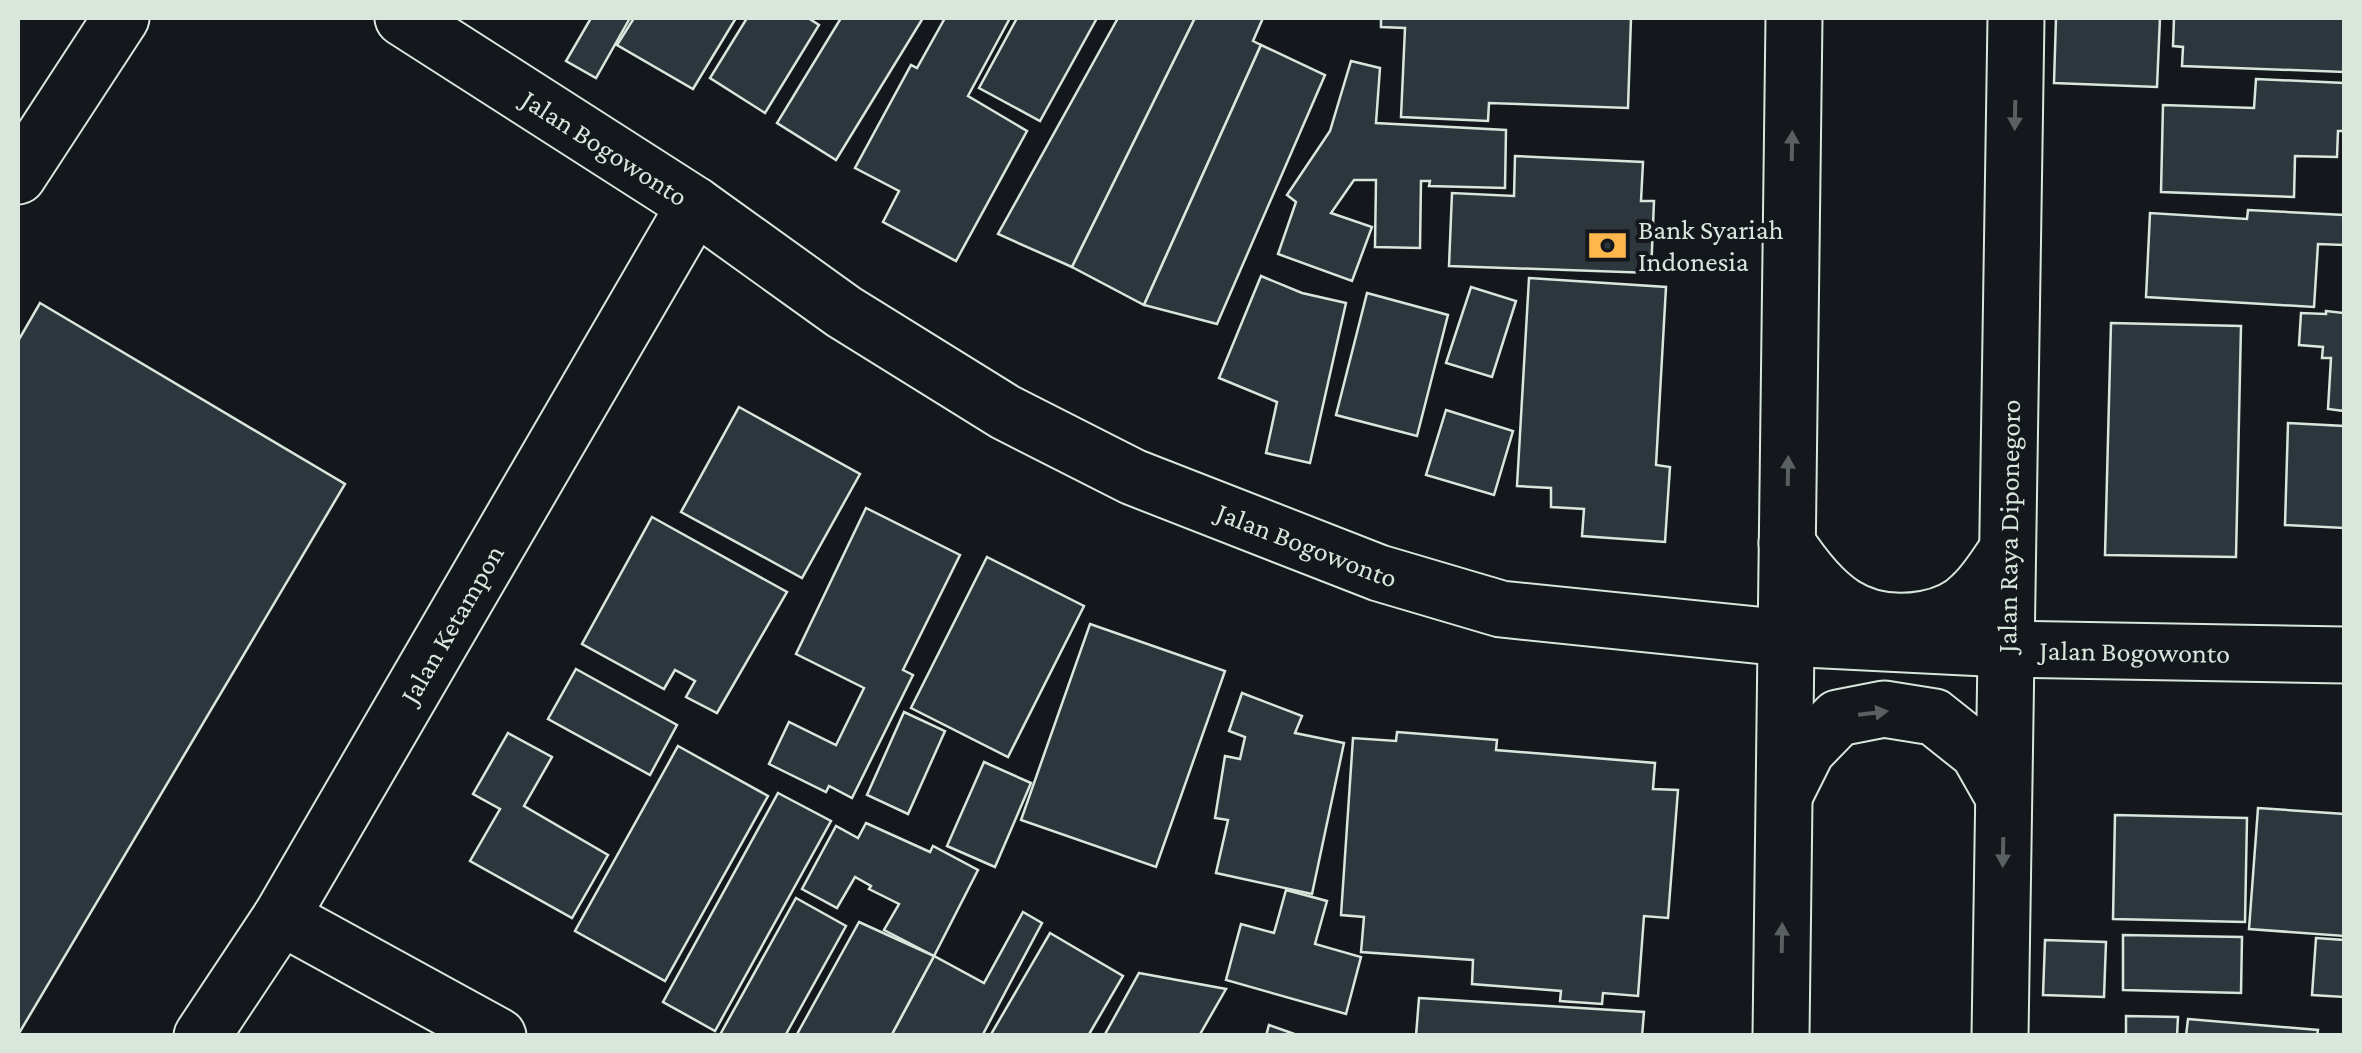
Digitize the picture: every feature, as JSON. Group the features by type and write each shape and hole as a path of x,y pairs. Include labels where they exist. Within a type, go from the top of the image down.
{"main road":[{"path":"23,156 121,18"},
{"name":"Jalan Bogowonto","path":"403,18 695,206 860,322 1005,412 1133,477 1379,573 1501,609 1785,638 2005,650 2344,654"},
{"path":"1781,1036 1794,18"},
{"name":"Jalan Raya Diponegoro","path":"2000,1036 2016,18"},
{"name":"Jalan Ketampon","path":"202,1036 280,917 695,206"},
{"path":"1786,542 1810,578 1860,617 1906,622 1940,616 1972,597 2006,552"},
{"path":"1784,797 1807,750 1838,718 1884,710 1934,717 1978,752 2003,796"},
{"path":"280,917 498,1036"}],"building":[{"path":"591,18 630,18 596,78 566,61"},
{"path":"634,18 736,18 693,89 617,45"},
{"path":"747,18 808,18 819,25 765,113 710,78"},
{"path":"841,18 923,18 836,160 777,123"},
{"path":"945,18 1010,18 968,96 1027,131 956,261 883,222 899,191 855,168 911,65 917,68"},
{"path":"1017,18 1097,18 1040,121 979,88"},
{"path":"1118,18 1195,18 1072,267 998,234"},
{"path":"1195,18 1263,18 1253,41 1261,45 1144,305 1072,267"},
{"path":"1381,18 1631,18 1628,108 1489,103 1488,121 1401,117 1405,28 1381,27"},
{"path":"2056,18 2160,18 2157,87 2054,83"},
{"path":"2174,18 2344,18 2344,72 2182,66 2183,47 2173,46"},
{"path":"1261,45 1325,75 1217,324 1144,305"},
{"path":"1351,61 1380,68 1376,123 1506,130 1505,188 1429,186 1430,181 1421,181 1420,248 1375,247 1376,180 1354,180 1331,213 1372,227 1352,281 1278,254 1296,202 1287,195 1330,131"},
{"path":"2256,79 2344,83 2344,131 2338,131 2337,157 2295,156 2294,197 2161,192 2163,105 2254,108"},
{"path":"1515,156 1643,162 1641,201 1654,201 1651,273 1449,266 1452,193 1514,196"},
{"path":"2248,210 2344,215 2344,245 2318,244 2314,307 2146,297 2150,213 2247,219"},
{"path":"1261,276 1302,293 1346,303 1310,463 1266,453 1277,402 1219,378"},
{"path":"1529,278 1666,287 1656,465 1670,467 1665,542 1582,536 1584,509 1551,507 1551,488 1517,486"},
{"path":"1471,287 1516,301 1492,377 1446,363"},
{"path":"1367,293 1448,315 1417,436 1336,415"},
{"path":"40,303 345,484 18,1035 18,341"},
{"path":"2301,313 2344,313 2344,411 2328,409 2331,358 2322,358 2323,347 2299,345"},
{"path":"2111,323 2241,326 2236,557 2105,555"},
{"path":"739,407 860,474 802,578 681,512"},
{"path":"1446,410 1513,431 1494,495 1426,475"},
{"path":"2288,423 2344,426 2344,528 2285,525"},
{"path":"866,508 960,555 903,670 913,675 852,798 829,786 826,792 769,764 789,722 836,745 864,688 796,654"},
{"path":"652,517 787,592 717,713 686,697 695,681 675,670 664,689 582,644"},
{"path":"987,557 1084,606 1008,757 911,708"},
{"path":"1090,624 1225,671 1156,867 1021,820"},
{"path":"576,669 677,725 650,775 548,719"},
{"path":"1242,693 1302,716 1295,733 1344,743 1312,894 1216,873 1228,820 1215,818 1225,756 1240,759 1245,737 1229,731"},
{"path":"904,712 945,731 908,814 867,795"},
{"path":"1397,732 1497,740 1496,750 1655,763 1653,789 1678,790 1668,918 1644,916 1638,996 1603,993 1602,1004 1560,1001 1561,991 1472,984 1473,960 1361,952 1364,917 1341,915 1353,738 1396,741"},
{"path":"508,733 552,757 524,806 608,855 572,918 470,861 500,809 473,794"},
{"path":"678,746 768,796 665,981 575,931"},
{"path":"984,762 1031,783 995,867 947,846"},
{"path":"778,793 831,821 715,1031 663,1002"},
{"path":"2258,808 2344,814 2344,936 2249,929"},
{"path":"2115,815 2247,818 2245,922 2113,919"},
{"path":"866,823 930,852 933,846 978,870 934,956 884,930 899,904 855,877 837,908 802,889 836,826 858,838"},
{"path":"1286,890 1327,901 1315,944 1361,957 1346,1014 1226,980 1241,924 1274,933"},
{"path":"796,898 846,926 785,1036 726,1036 721,1033"},
{"path":"1023,912 1042,923 982,1036 891,1036 934,956 984,983"},
{"path":"859,922 934,956 891,1036 796,1036"},
{"path":"1050,933 1123,976 1088,1036 990,1036"},
{"path":"2123,935 2242,937 2241,993 2123,990"},
{"path":"2316,938 2344,940 2344,997 2312,995"},
{"path":"2045,940 2106,942 2104,997 2043,995"},
{"path":"1139,973 1226,989 1199,1036 1104,1036"},
{"path":"1419,998 1644,1012 1642,1036 1416,1036"},
{"path":"2126,1016 2178,1017 2177,1036 2126,1036"},
{"path":"2188,1019 2318,1030 2317,1036 2186,1036"},
{"path":"1269,1025 1300,1036 1266,1036"}],"place":[{"name":"Bank Syariah Indonesia","path":"1608,245"}]}
